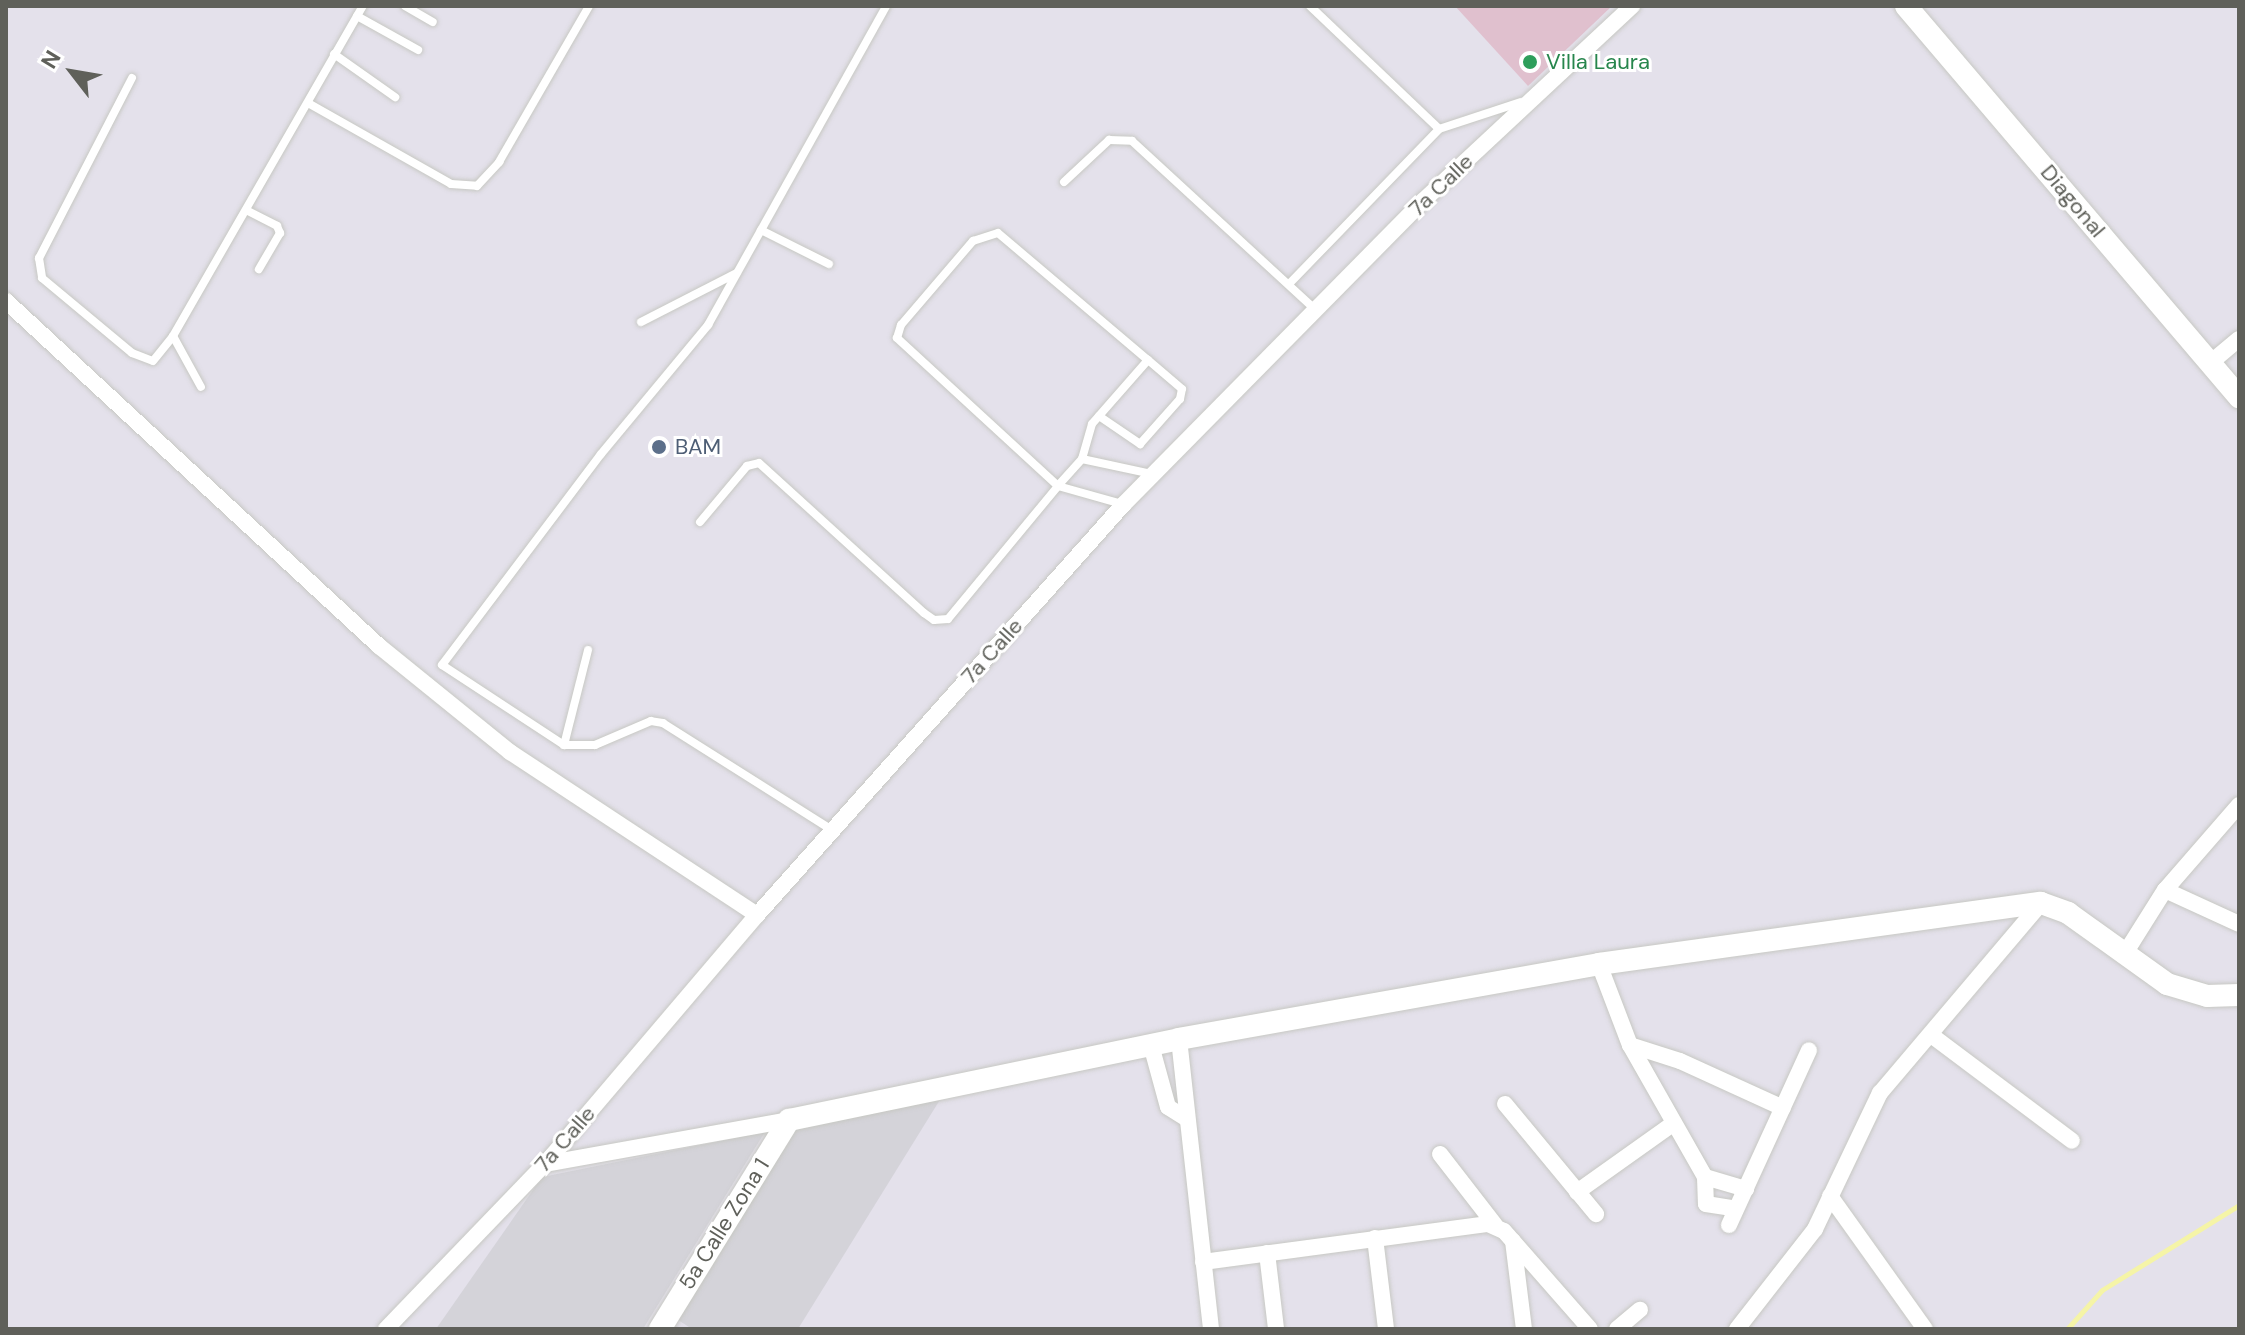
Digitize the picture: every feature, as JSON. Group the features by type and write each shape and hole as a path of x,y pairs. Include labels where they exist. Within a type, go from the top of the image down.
{"street":[{"name":"7a Calle","path":"386,1329 545,1164 757,915 1123,505 1316,310 1632,6"},
{"name":"Diagonal","path":"1906,6 2239,397"},
{"path":"6,301 379,646 510,752 757,915"},
{"path":"2209,364 2239,339"},
{"path":"2124,955 2165,890 2239,805"},
{"path":"2165,890 2239,924"},
{"path":"1737,1329 1815,1229 1880,1093 1931,1035 2007,938 2041,903"},
{"path":"545,1164 789,1120 1179,1039 1599,964 2041,903 2068,913 2167,984 2207,996 2239,995"},
{"path":"1599,964 1630,1045 1705,1177 1706,1204 1736,1209"},
{"path":"1931,1035 2072,1141"},
{"path":"1179,1039 1211,1329"},
{"path":"1151,1045 1168,1107 1187,1119"},
{"path":"1630,1045 1680,1061 1783,1108"},
{"path":"1729,1225 1809,1050"},
{"path":"1505,1104 1596,1214"},
{"name":"5a Calle Zona 1","path":"660,1329 789,1120"},
{"path":"1577,1192 1674,1123"},
{"path":"1440,1154 1495,1225 1513,1241 1590,1329"},
{"path":"1705,1177 1746,1189"},
{"path":"1830,1196 1925,1329"},
{"path":"1203,1262 1482,1223 1495,1225"},
{"path":"1375,1238 1386,1329"},
{"path":"1513,1241 1524,1329"},
{"path":"1267,1253 1276,1329"},
{"path":"1617,1329 1640,1310"}],"lane":[{"path":"132,78 39,258 42,278 142,359 153,361 173,336 363,6"},
{"path":"405,6 433,22"},
{"path":"308,103 451,184 477,186 499,162 589,6"},
{"path":"832,830 663,723 651,721 595,745 564,745 447,673 444,656 708,325 886,6"},
{"path":"1310,6 1439,129"},
{"path":"357,16 418,50"},
{"path":"334,54 395,97"},
{"path":"1289,284 1439,129 1533,98"},
{"path":"1064,182 1109,140 1132,141 1316,310"},
{"path":"246,210 277,226 280,233 259,269"},
{"path":"761,230 829,264"},
{"path":"1099,416 1140,444 1180,399 1182,389 998,233 973,241 901,325 897,338 904,346 1058,486 1123,505"},
{"path":"641,322 736,273"},
{"path":"173,336 201,387"},
{"path":"700,522 747,466 759,463 924,613 934,620 948,619 1082,459 1083,445 1099,416 1148,360"},
{"path":"1082,459 1153,474"},
{"path":"564,745 588,650"}],"shaded area":[{"name":"Villa Laura","path":"1455,6 1612,6 1528,86"},
{"path":"946,1090 798,1329 692,1329 672,1316 792,1125"},
{"path":"765,1132 643,1329 436,1329 542,1177"}],"waterway":[{"path":"2067,1329 2102,1290 2239,1205"}],"place":[{"name":"Villa Laura","path":"1530,62"},
{"name":"BAM","path":"659,447"}]}
